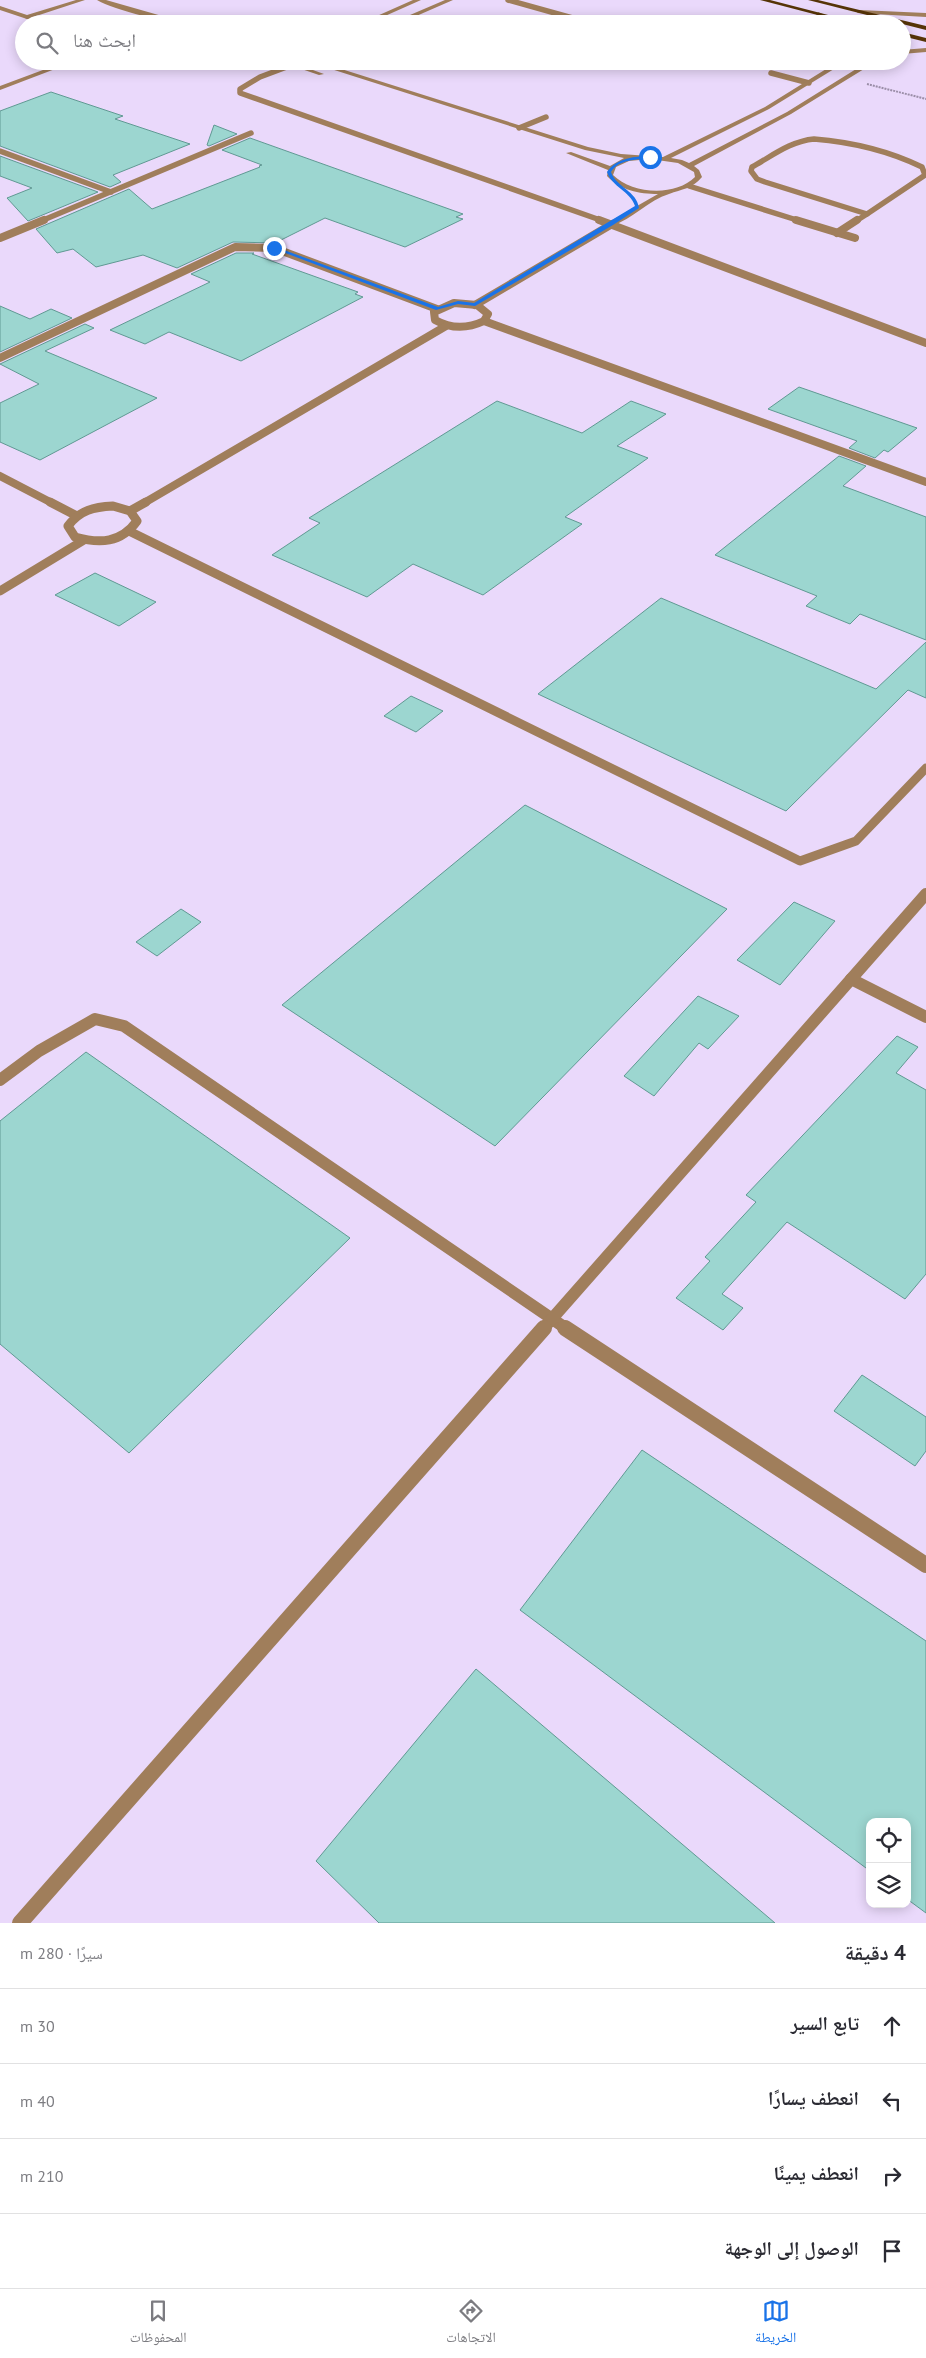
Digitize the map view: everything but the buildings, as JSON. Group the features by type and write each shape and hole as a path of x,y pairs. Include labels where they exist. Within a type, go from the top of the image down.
{"main road":[{"path":"763,0 822,15"},
{"path":"811,0 872,15"},
{"path":"911,24 926,28"},
{"path":"911,36 926,40"}],"street":[{"path":"33,15 82,0"},
{"path":"100,0 149,15"},
{"path":"383,15 418,0"},
{"path":"414,15 450,0"},
{"path":"0,8 21,15"},
{"path":"859,12 926,15"},
{"path":"911,51 926,50"},
{"path":"0,88 49,70"},
{"path":"308,70 330,77"},
{"path":"337,70 587,149 621,156 665,158 691,165 699,174 697,180 689,186 653,198 612,224"},
{"path":"665,158 767,108 830,70"},
{"path":"691,165 789,114 860,70"},
{"path":"767,108 775,112 789,114"},
{"path":"557,149 595,161 610,169"},
{"path":"610,169 622,161 648,157"},
{"path":"610,169 611,178 634,197 638,207"},
{"path":"619,184 646,191 678,190"}],"lane":[{"path":"508,0 562,15"},
{"path":"280,70 246,84 240,89 240,93 612,224 926,343"},
{"path":"771,73 809,83"},
{"path":"519,128 546,117"},
{"path":"0,238 251,133"},
{"path":"837,233 868,214 925,175 922,167 908,160 831,140 814,138 797,142 752,167 751,171 757,179 764,182 868,214"},
{"path":"0,151 111,192"},
{"path":"689,186 855,238"},
{"path":"475,305 612,224"},
{"path":"0,358 235,247 274,248 437,309 458,303 475,305 486,310 487,318 471,326 446,326 435,320 434,312 437,309"},
{"path":"484,321 926,482"},
{"path":"130,511 446,326"},
{"path":"0,476 75,515"},
{"path":"113,506 130,511 137,521 131,532 114,540 92,542 84,540 75,536 68,526 75,515 92,508 113,506"},
{"path":"131,532 800,861 856,841 926,768"},
{"path":"0,591 84,540"},
{"path":"20,1923 926,894"},
{"path":"851,979 926,1017"},
{"path":"0,1080 39,1051 94,1019 124,1026 552,1319 926,1565"}],"path":[{"path":"847,79 926,99"}],"route":[{"path":"274,248 437,309 458,303 475,305 638,207 634,197 611,178 609,172 613,166 622,161 650,157"}]}
